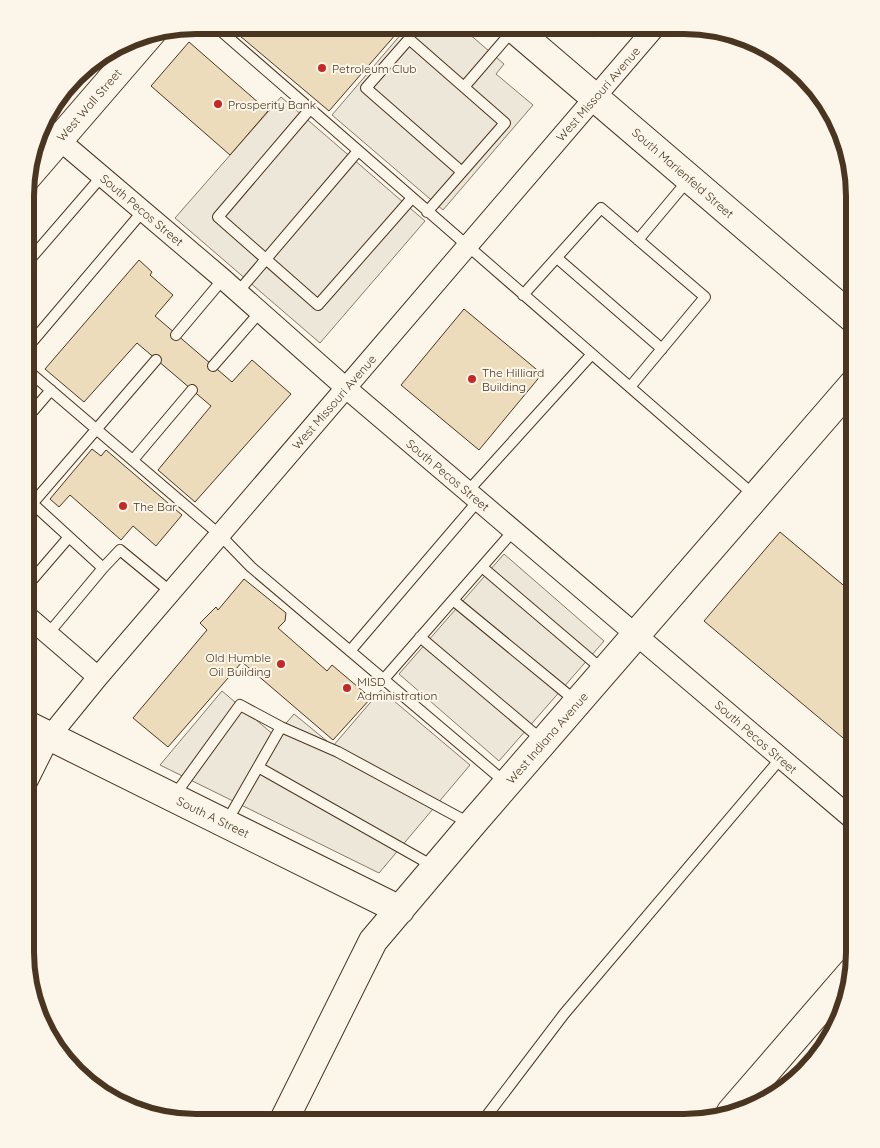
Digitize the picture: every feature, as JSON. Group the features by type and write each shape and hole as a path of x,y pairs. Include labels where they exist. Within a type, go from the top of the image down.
{"street":[{"name":"South Marienfeld Street","path":"521,34 846,312"},
{"name":"West Missouri Avenue","path":"34,768 50,736 98,677 649,34"},
{"name":"West Wall Street","path":"40,153 51,133 141,43"},
{"name":"South Pecos Street","path":"51,133 231,286 346,388 846,813"},
{"name":"West Indiana Avenue","path":"286,1114 373,941 577,702 846,392"},
{"path":"34,622 98,677"},
{"name":"South A Street","path":"34,728 400,910"},
{"path":"737,1105 843,982"}],"lane":[{"path":"224,34 756,496"},
{"path":"464,87 507,34"},
{"path":"427,212 505,123 409,39 366,88 462,172"},
{"path":"310,109 218,216 318,305 412,198"},
{"path":"176,335 231,286 266,259 358,151"},
{"path":"34,255 102,176"},
{"path":"638,240 690,178"},
{"path":"523,295 601,208 705,297 630,387"},
{"path":"34,340 143,211"},
{"path":"556,258 662,349"},
{"path":"213,366 260,312"},
{"path":"350,651 473,496 592,354"},
{"path":"34,501 156,360"},
{"path":"34,376 220,534 251,567 507,784"},
{"path":"34,410 51,390"},
{"path":"133,460 192,390"},
{"path":"34,511 69,537 103,568"},
{"path":"384,679 514,530"},
{"path":"34,578 69,537"},
{"path":"48,634 120,550 171,592"},
{"path":"482,567 604,671"},
{"path":"453,600 577,702"},
{"path":"420,638 543,742"},
{"path":"173,797 240,705 281,727 338,752 472,824"},
{"path":"226,824 281,727"},
{"path":"488,1114 564,1014 780,758"},
{"path":"258,767 436,868"}],"shaded area":[{"path":"401,34 469,34 504,64 496,74 533,105 443,210 332,115"},
{"path":"281,97 425,221 320,343 175,218"},
{"path":"504,554 604,641 499,761 399,674"},
{"path":"381,690 470,765 379,873 160,765 222,691 275,736 294,714 333,746"}],"building":[{"name":"Petroleum Club","path":"238,34 396,34 329,111"},
{"path":"189,42 268,111 230,155 151,86"},
{"path":"139,260 152,272 150,275 173,295 155,316 232,382 252,360 291,394 195,502 158,470 211,406 137,343 84,402 45,369"},
{"name":"The Hilliard Building","path":"464,309 542,374 479,450 401,385"},
{"path":"92,449 101,456 106,450 182,515 156,546 133,526 121,540 70,495 59,507 50,499"},
{"path":"780,532 846,587 846,740 704,621"},
{"name":"Old Humble Oil Building","path":"244,579 286,613 285,621 278,628 327,671 332,665 371,698 333,740 242,662 168,747 133,718 207,630 200,623 216,607 218,610"}],"place":[{"name":"Petroleum Club","path":"322,68"},
{"name":"Prosperity Bank","path":"218,104"},
{"name":"The Hilliard Building","path":"472,379"},
{"name":"The Bar","path":"123,506"},
{"name":"Old Humble Oil Building","path":"281,664"},
{"name":"MISD Administration","path":"347,688"}]}
